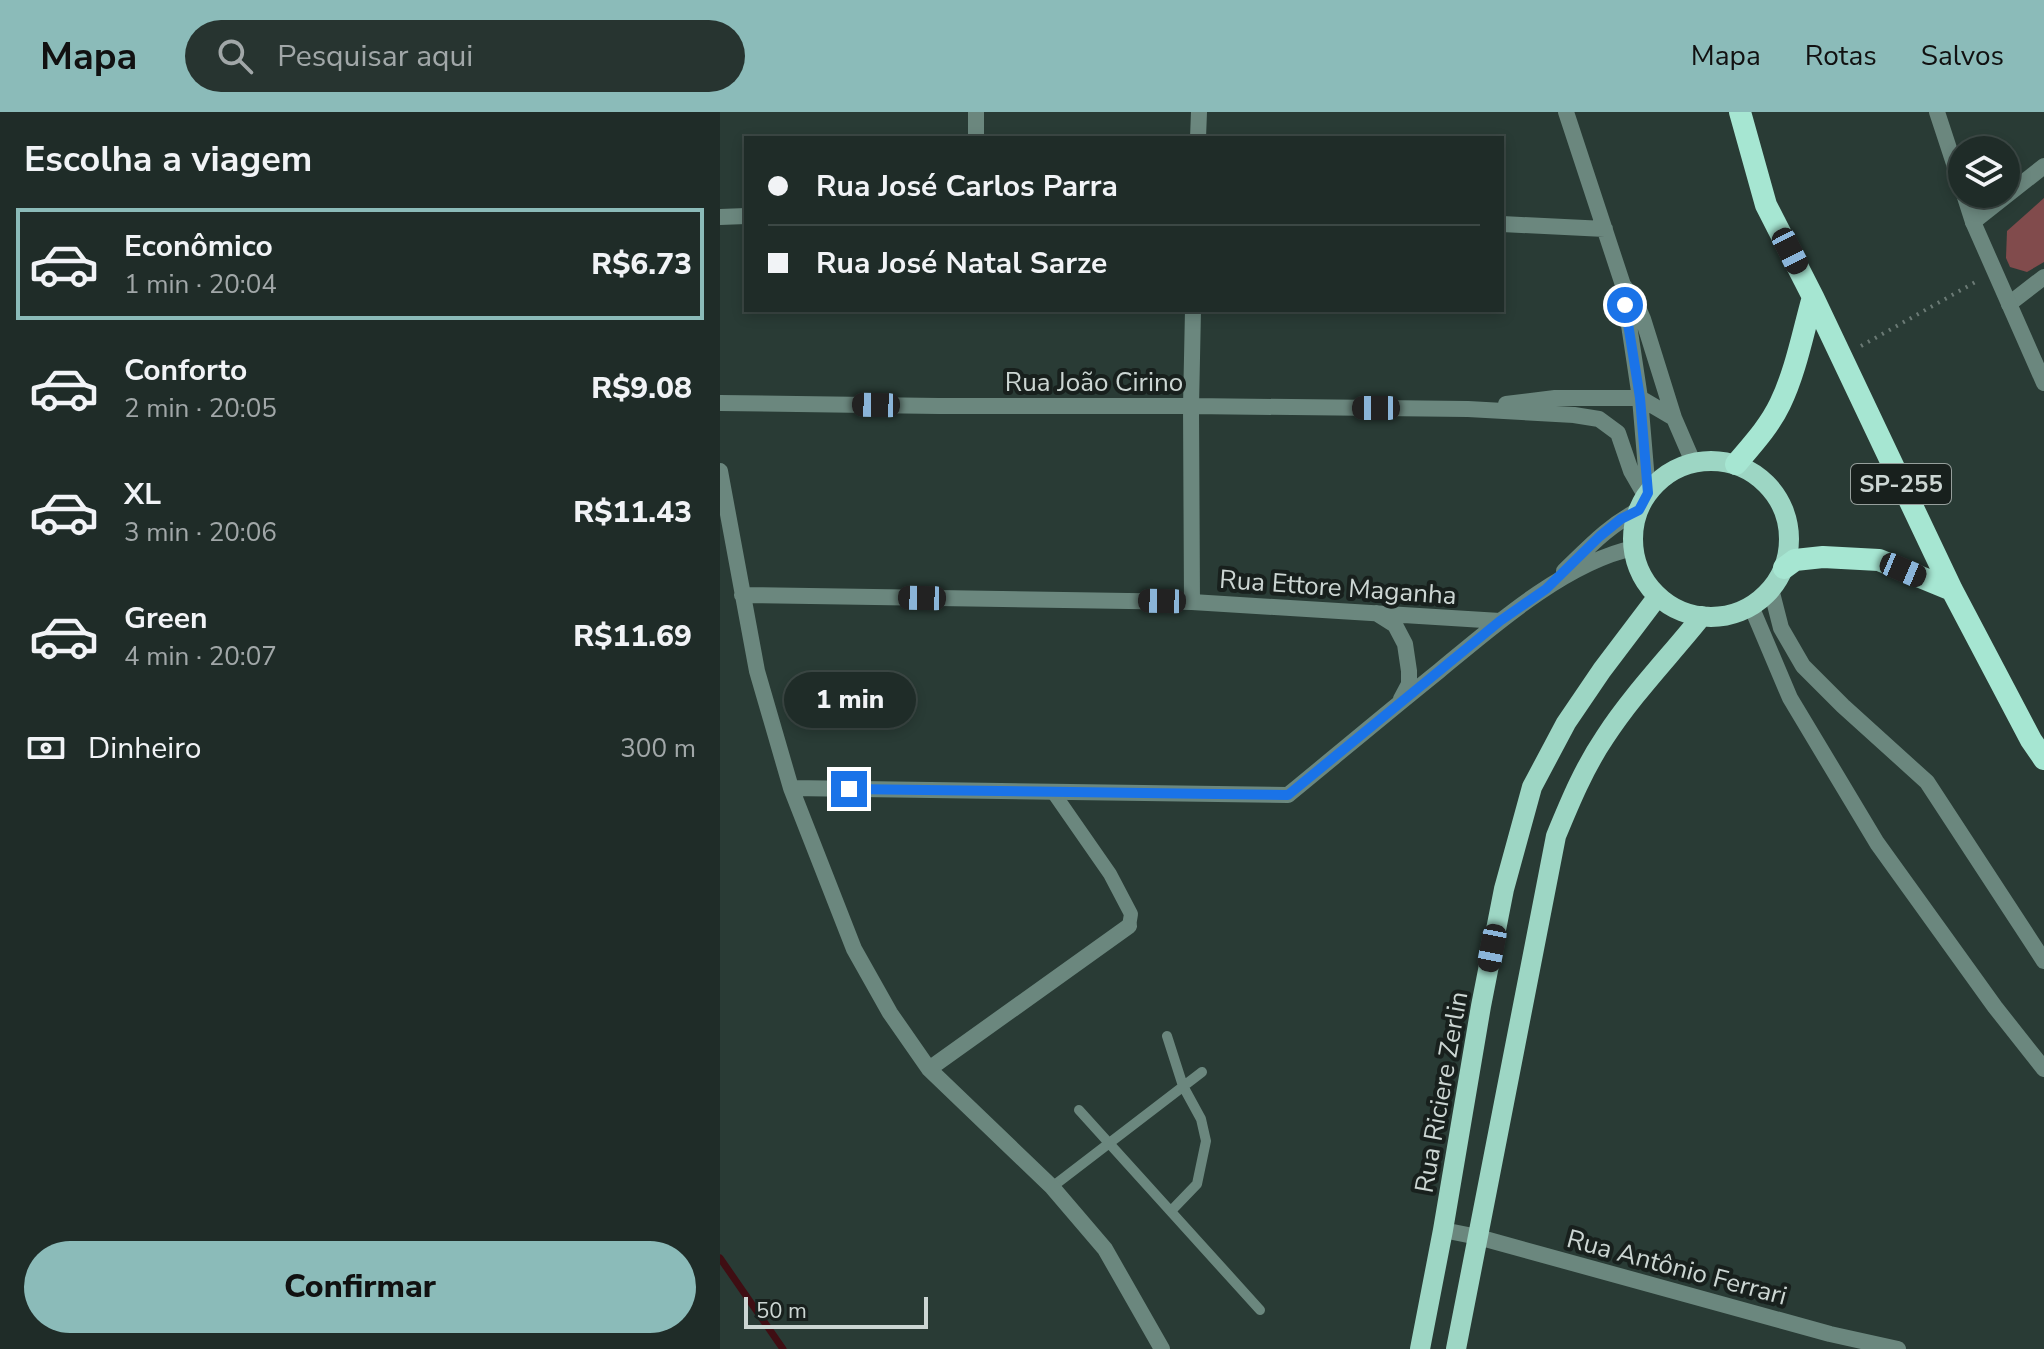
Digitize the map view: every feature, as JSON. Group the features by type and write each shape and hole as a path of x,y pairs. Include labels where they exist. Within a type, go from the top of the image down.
{"highway":[{"name":"SP-255","path":"1740,112 1766,205 1952,590 2044,759"},
{"path":"1736,464 1765,429 1780,404 1813,297"},
{"path":"1784,568 1795,560 1823,557 1879,560 1952,590"}],"main road":[{"path":"1693,462 1736,464 1759,476 1776,494 1787,517 1789,543 1784,568 1771,589 1751,606 1727,615 1702,616 1679,610 1658,596 1642,574 1634,548 1634,529 1644,500 1660,479 1693,462"},
{"name":"Rua Riciere Zerlin","path":"1420,1349 1504,889 1532,787 1566,723 1658,596"},
{"path":"1456,1349 1556,836 1575,789 1605,737 1702,616"}],"street":[{"path":"976,112 976,136"},
{"path":"1198,136 1199,112"},
{"path":"1566,112 1623,285 1640,398 1644,500"},
{"path":"1937,112 1948,145"},
{"path":"1973,222 2044,166"},
{"path":"1968,208 2044,383"},
{"path":"720,217 744,216"},
{"path":"1504,224 1605,229"},
{"path":"2009,304 2044,277"},
{"path":"1623,285 1643,319 1674,418 1693,462"},
{"path":"1192,602 1193,312"},
{"path":"1468,409 1555,398 1640,398 1674,418"},
{"name":"Rua João Cirino","path":"720,403 1468,409"},
{"path":"1468,409 1599,419 1618,433 1644,500"},
{"path":"720,471 757,671 791,788 854,949 890,1013 929,1069 1052,1187 1105,1249 1162,1349"},
{"path":"1546,589 1600,536 1644,500"},
{"path":"791,788 1288,795 1500,621 1597,559 1634,548"},
{"path":"1771,589 1781,628 1803,666 1927,782 2044,961"},
{"name":"Rua Ettore Maganha","path":"742,595 1192,602 1500,621"},
{"path":"1751,606 1790,698 1877,843 1995,1007 2044,1069"},
{"path":"1375,613 1395,625 1405,644 1409,684 1399,704"},
{"path":"929,1069 1129,926 1131,914 1110,874 1053,792"},
{"name":"Rua Antônio Ferrari","path":"1443,1230 1478,1237 1828,1342 1898,1349"}],"lane":[{"path":"1167,1036 1183,1086 1201,1119 1206,1141 1197,1184 1171,1211"},
{"path":"1052,1187 1202,1072"},
{"path":"1079,1110 1260,1310"}],"path":[{"path":"1841,357 1995,272"}],"shaded area":[{"path":"2044,198 2044,262 2027,272 2010,267 2006,258 2007,231"}],"waterway":[{"path":"720,1258 783,1349"}],"route":[{"path":"849,789 1288,795 1500,621 1546,589 1600,536 1621,519 1639,510 1648,493 1640,398 1625,305"}]}
